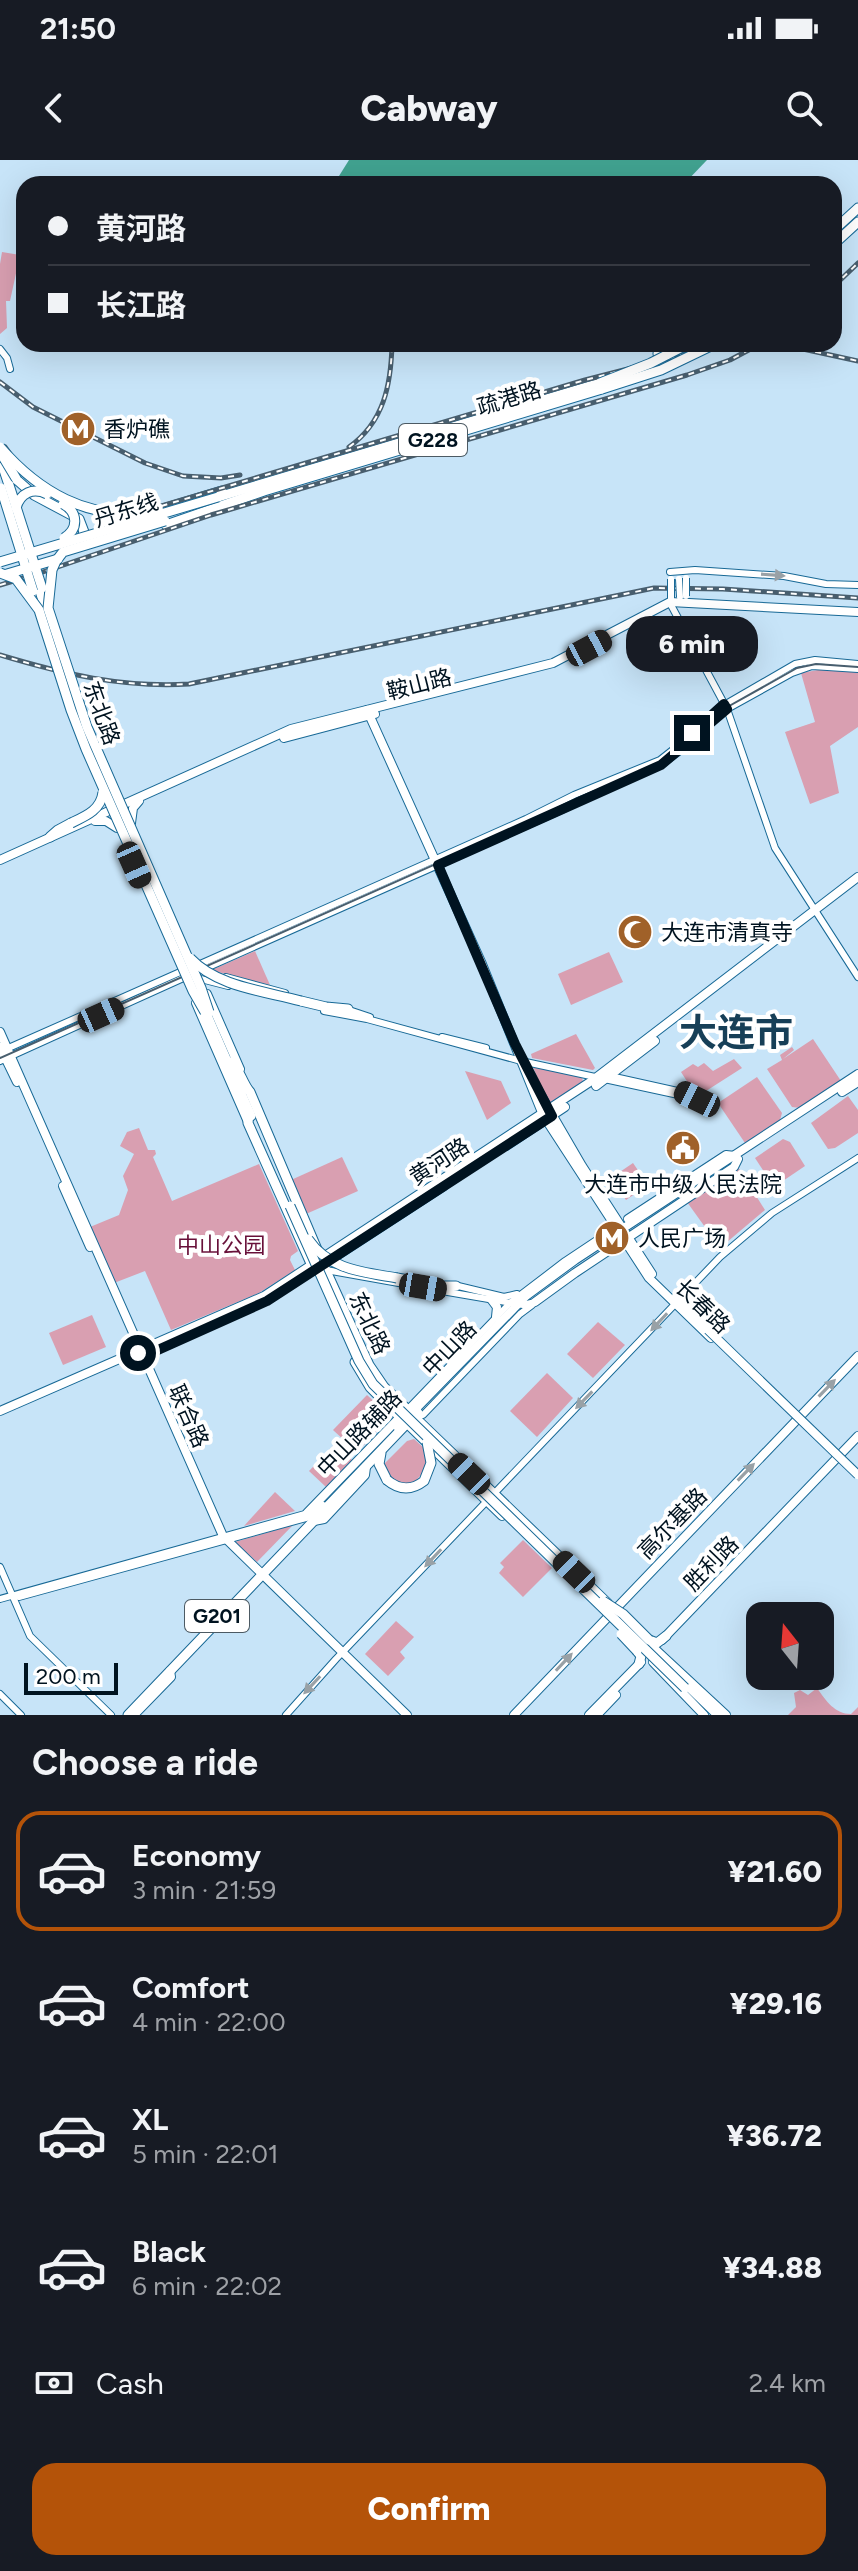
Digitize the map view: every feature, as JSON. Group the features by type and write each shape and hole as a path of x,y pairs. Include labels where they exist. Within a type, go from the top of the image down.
{"highway":[{"path":"842,226 858,208"},
{"name":"疏港路","path":"264,491 601,386 676,352"},
{"name":"疏港路","path":"151,517 418,437 661,370 698,352"},
{"path":"0,449 10,470 25,488 81,522 84,535 75,544"},
{"name":"丹东线","path":"0,449 37,484 72,503 111,513 151,517"},
{"name":"东北路","path":"0,458 8,510"},
{"name":"东北路","path":"0,485 75,721 107,786 193,991 207,1012 231,1062 363,1369 379,1392 600,1601"},
{"path":"0,567 71,534 75,523 73,512 44,492 34,491 22,496 8,510"},
{"path":"0,567 219,499 264,491"},
{"name":"丹东线","path":"0,567 151,517 264,491"},
{"path":"41,610 52,570 63,552 166,523 219,499"},
{"path":"64,538 151,517"},
{"path":"0,567 166,523"},
{"path":"0,567 16,579 41,610"},
{"name":"东北路","path":"41,610 87,727 192,970 295,1230 321,1270 373,1371 407,1417"},
{"path":"50,837 97,808 107,786"},
{"path":"192,970 198,966 215,977 301,1001 348,1009"},
{"path":"231,1062 250,1092"},
{"name":"东北路","path":"250,1092 307,1225 321,1270"},
{"name":"东北路","path":"249,1118 310,1239 375,1382 718,1715"},
{"path":"290,1218 302,1213"},
{"path":"295,1230 307,1225"},
{"path":"310,1239 321,1255 338,1266 441,1286 456,1286"},
{"name":"中山路","path":"315,1514 366,1467 407,1417"},
{"name":"中山路","path":"131,1715 407,1417"},
{"path":"382,1450 379,1464 387,1480 396,1487 406,1489 424,1481 430,1470 432,1456 424,1435"},
{"name":"中山路","path":"122,1715 259,1575"},
{"path":"600,1601 611,1624 641,1656 649,1654 666,1636"},
{"path":"600,1601 623,1614 649,1654"},
{"name":"东北路","path":"686,1686 707,1715"}],"main road":[{"path":"0,349 10,369"},
{"path":"0,449 40,576 64,674"},
{"name":"东北路","path":"0,466 35,590 64,674 120,817 192,970 193,997 249,1118"},
{"name":"东北路","path":"0,493 8,510"},
{"path":"8,510 15,523 45,629 64,674"},
{"path":"677,601 683,579 695,570"},
{"path":"858,585 695,570 671,575 677,617 725,706 775,848 858,977"},
{"path":"35,590 40,576"},
{"path":"677,601 858,614"},
{"path":"677,601 858,614"},
{"name":"鞍山路","path":"0,862 92,820 120,817 141,799 276,740 368,712 559,664 677,601"},
{"path":"4,1054 661,765 725,706 808,666 858,667"},
{"name":"长春路","path":"368,712 547,1116 620,1234 649,1278 858,1475"},
{"path":"107,786 141,799 120,817 106,821 92,820 107,786"},
{"name":"鞍山路","path":"0,862 92,820"},
{"name":"黄河路","path":"0,1414 267,1301 321,1270 342,1249 603,1077 856,881"},
{"path":"152,888 151,903 166,930 175,957 166,983"},
{"name":"东北路","path":"152,888 166,930 208,996 250,1092"},
{"name":"黄河路","path":"603,1077 620,1068 816,912"},
{"path":"175,957 192,970 220,980 350,1017 367,1019 454,1045 697,1099 682,1092 603,1077"},
{"path":"166,983 179,985 193,997 208,996 210,989 220,980"},
{"path":"220,980 348,1009 522,1060"},
{"name":"联合路","path":"0,1032 4,1054 222,1539 404,1715"},
{"path":"620,1068 622,1079"},
{"path":"321,1270 346,1270 456,1286 504,1297 524,1291 734,1167 737,1158 856,1079"},
{"path":"346,1270 517,1304 535,1302 726,1155 737,1158"},
{"path":"286,1715 340,1654 723,1253 767,1217 858,1158"},
{"name":"中山路","path":"407,1417 499,1318 620,1234"},
{"path":"310,1239 324,1249 342,1249 341,1258 346,1270"},
{"path":"517,1304 524,1291"},
{"path":"491,1299 497,1307 499,1318"},
{"name":"中山路辅路","path":"315,1514 407,1417 423,1415 535,1302"},
{"name":"中山路","path":"407,1417 517,1304"},
{"path":"695,1319 858,1475"},
{"name":"高尔基路","path":"514,1715 858,1356"},
{"name":"东北路","path":"407,1417 611,1613 707,1715"},
{"name":"胜利路","path":"589,1715 858,1436"},
{"name":"胜利路","path":"666,1636 858,1443"},
{"path":"0,1599 315,1514"},
{"path":"0,1567 30,1636 111,1715"},
{"name":"东北路","path":"649,1654 726,1715"},
{"name":"胜利路","path":"597,1715 649,1654"},
{"path":"0,1694 21,1715"}],"green space":[{"path":"2,252 16,254 16,273 10,301 6,301 7,328 0,334"},
{"path":"818,670 858,671 858,727 830,746 839,793 810,804 785,732 815,722 801,673"},
{"path":"255,951 270,985 214,971 214,969"},
{"path":"609,952 623,982 571,1005 558,974"},
{"path":"576,1034 595,1068 593,1070 532,1058 531,1054"},
{"path":"813,1039 841,1081 800,1108 792,1107 767,1069 782,1060 780,1055 792,1047 794,1050 783,1059"},
{"path":"734,1059 742,1068 706,1091 690,1086 681,1072 693,1064 698,1067 704,1063 713,1071"},
{"path":"533,1067 582,1077 583,1082 551,1103"},
{"path":"465,1071 501,1081 511,1103 487,1120"},
{"path":"757,1077 782,1113 780,1120 745,1143 718,1103"},
{"path":"848,1096 858,1110 858,1133 835,1148 828,1149 811,1123"},
{"name":"中山公园","path":"139,1128 148,1150 155,1150 153,1157 172,1201 259,1164 298,1251 290,1260 295,1270 259,1293 171,1330 145,1271 114,1283 90,1227 119,1215 128,1190 123,1176 134,1154 120,1146 127,1132"},
{"path":"783,1139 790,1142 805,1166 774,1187 755,1158"},
{"path":"342,1157 358,1191 306,1214 291,1180"},
{"path":"633,1163 648,1185 626,1200 611,1178"},
{"path":"738,1167 765,1210 720,1248 687,1202"},
{"path":"92,1315 106,1347 63,1365 49,1333"},
{"path":"598,1322 625,1345 593,1378 567,1354"},
{"path":"547,1373 573,1398 537,1437 510,1411"},
{"path":"367,1395 389,1415 357,1452 333,1430"},
{"path":"414,1439 425,1449 428,1466 415,1482 399,1483 384,1464 407,1441"},
{"path":"335,1444 352,1460 326,1487 309,1471"},
{"path":"275,1492 295,1511 244,1526"},
{"path":"293,1525 257,1562 235,1542"},
{"path":"523,1540 552,1568 523,1597 499,1573 504,1567 500,1563"},
{"path":"396,1621 414,1637 400,1652 405,1658 388,1676 365,1654"},
{"path":"800,1690 808,1695 818,1690 827,1702 845,1713 851,1714 858,1707 858,1715 788,1715 796,1707 794,1693"}],"shaded area":[{"path":"349,160 707,160 692,176 339,176"}],"tram line":[{"path":"0,1058 578,798 661,764 722,710 797,668 816,664 858,667"}],"railway":[{"path":"842,278 858,263"},
{"path":"349,447 361,437 378,414 387,388 391,352"},
{"path":"5,447 33,480 66,501 104,511 148,510 585,380 694,352"},
{"path":"0,585 211,515 687,375 745,352"},
{"path":"817,352 858,361"},
{"path":"0,382 33,407 145,463 183,476 221,478 240,475"},
{"path":"0,655 116,682 189,684 654,588 858,598"}],"place":[{"name":"香炉礁","path":"78,429"},
{"name":"大连市清真寺","path":"635,932"},
{"name":"大连市中级人民法院","path":"683,1148"},
{"name":"人民广场","path":"612,1238"}],"district":[{"name":"大连市","path":"736,1033"}],"route":[{"path":"138,1353 140,1358 267,1301 552,1116 515,1044 438,865 661,765 727,709 724,704 692,733"}]}
